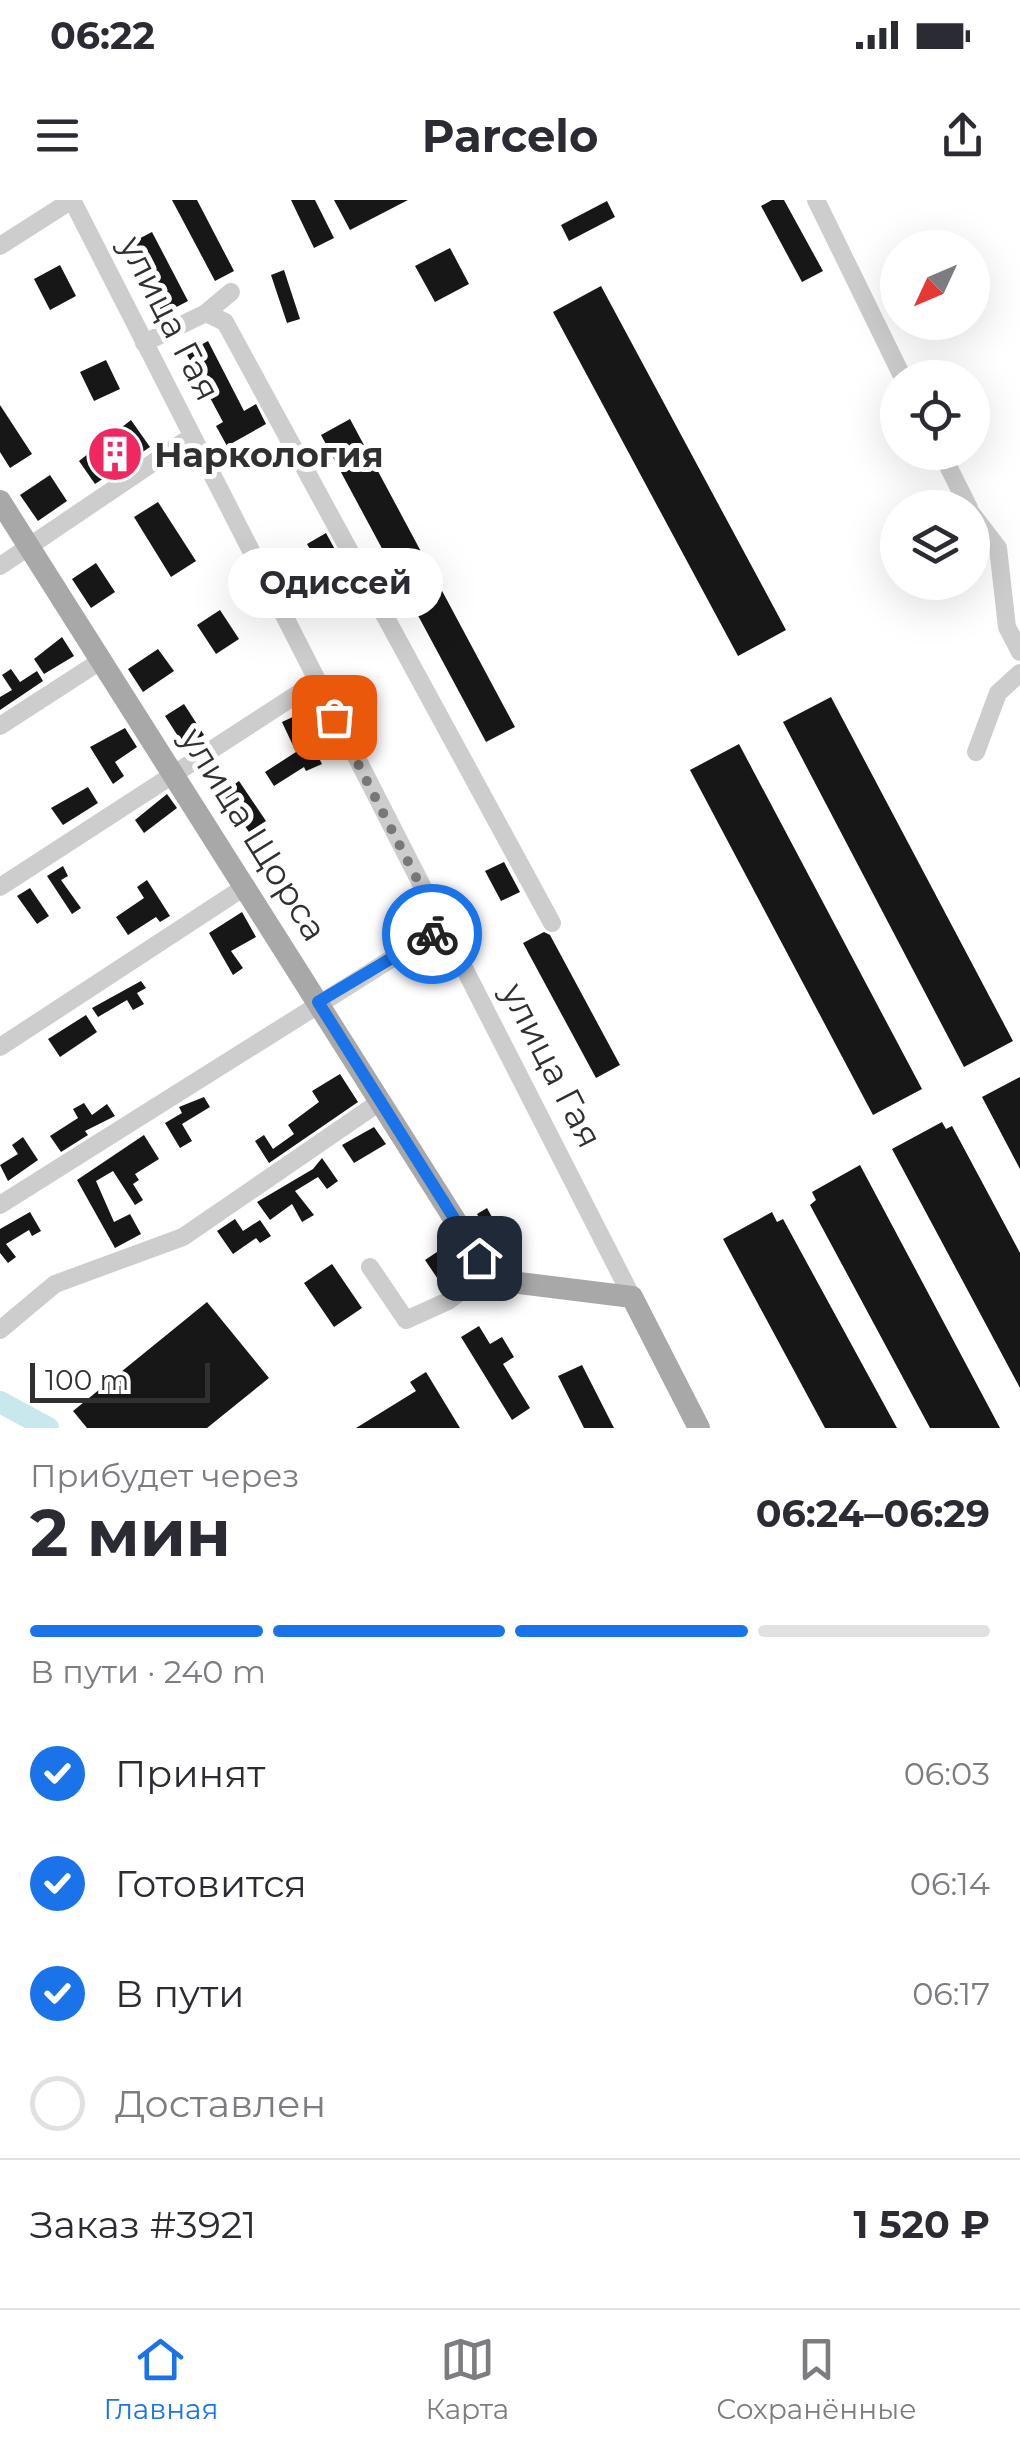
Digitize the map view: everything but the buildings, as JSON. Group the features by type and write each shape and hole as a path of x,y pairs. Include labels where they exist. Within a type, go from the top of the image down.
{"main road":[{"name":"улица Щорса","path":"0,500 485,1263"},
{"path":"485,1263 503,1281 632,1296"},
{"name":"улица Гая","path":"632,1296 698,1428"}],"street":[{"path":"0,246 72,200"},
{"name":"улица Гая","path":"72,200 632,1296"},
{"path":"816,200 895,360"},
{"path":"144,343 206,313 231,292"},
{"path":"206,313 225,322 250,364 552,923"},
{"path":"0,566 191,437"},
{"path":"990,537 998,548 1007,628 1020,652"},
{"path":"0,726 102,660"},
{"path":"976,752 998,693 1020,673"},
{"path":"0,886 316,682"},
{"path":"0,1047 246,886"},
{"path":"0,1204 442,928"},
{"path":"0,1330 55,1284 184,1237 381,1102"},
{"path":"370,1267 406,1320 448,1301 485,1263"}],"waterway":[{"path":"0,1402 48,1428"}],"way so far":[{"path":"334,717 442,928 432,934"}],"place":[{"name":"Наркология","path":"115,454"},
{"name":"Одиссей","path":"334,717"}],"route":[{"path":"432,934 318,1002 479,1258"}]}
